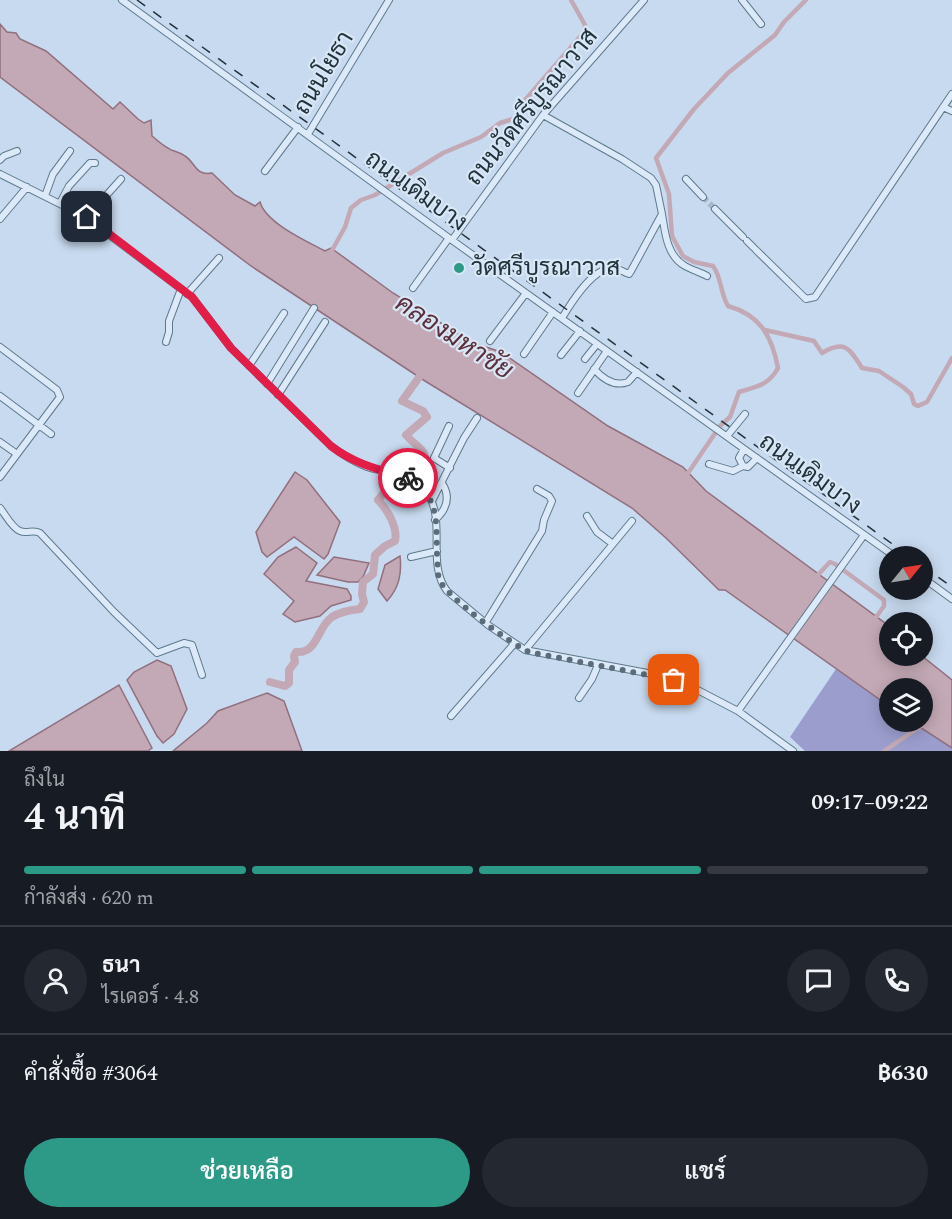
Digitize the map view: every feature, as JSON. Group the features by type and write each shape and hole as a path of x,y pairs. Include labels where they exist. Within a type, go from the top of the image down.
{"street":[{"name":"ถนนเดิมบาง","path":"122,0 450,239 880,546"},
{"name":"ถนนโยธา","path":"308,135 389,0"},
{"name":"ถนนวัดศรีบูรณาวาส","path":"413,288 543,115 644,0"},
{"path":"742,0 761,24"},
{"path":"715,209 806,299 815,297 952,94"},
{"path":"943,107 952,111"},
{"path":"543,115 588,139 651,178 658,194 667,242 676,260 707,276"},
{"path":"265,171 298,127"},
{"path":"0,160 17,151"},
{"path":"45,196 53,174 70,151"},
{"path":"60,203 69,186 90,163 95,163"},
{"path":"0,174 87,217 184,291 249,366 346,458 410,479 418,484 432,501 438,573 443,585 514,644 525,650 674,680 738,711 794,751"},
{"path":"87,217 122,179"},
{"path":"686,180 703,197"},
{"path":"0,219 27,187"},
{"path":"562,318 572,300 594,278 608,268 628,274 631,271 662,214"},
{"path":"166,342 169,321 184,291 219,258"},
{"path":"490,340 526,293"},
{"path":"267,384 314,308"},
{"path":"524,354 553,312"},
{"path":"249,366 284,313"},
{"path":"278,395 325,322"},
{"path":"561,355 580,332"},
{"path":"585,359 597,344"},
{"path":"0,347 40,376 60,394 0,477"},
{"path":"578,393 607,351"},
{"path":"594,369 610,382 617,384 628,382 636,372"},
{"path":"0,396 51,434"},
{"path":"724,434 745,414"},
{"path":"432,501 464,438 477,418"},
{"path":"449,426 434,458 450,468"},
{"path":"0,442 17,454"},
{"path":"743,466 739,458 744,449"},
{"path":"709,464 733,471 743,466 748,467 757,458"},
{"path":"435,520 442,514 447,503 448,495 442,483"},
{"path":"486,622 542,531 552,501 549,496 537,489"},
{"path":"0,508 21,531 40,533 114,612 157,653 184,643 192,645 202,675"},
{"path":"587,516 597,532 613,543"},
{"path":"525,650 632,521"},
{"path":"738,711 864,535"},
{"path":"411,557 437,551"},
{"path":"933,585 952,599"},
{"path":"451,716 514,644"},
{"path":"579,698 589,684 598,664"}],"shaded area":[{"path":"836,669 879,699 879,732 927,732 952,748 952,751 805,751 790,737"}],"water":[{"name":"คลองมหาชัย","path":"0,24 7,32 16,33 20,39 46,51 113,109 120,102 144,123 151,120 152,136 170,149 181,153 202,173 212,173 235,195 255,206 260,202 270,217 288,231 325,251 331,248 393,293 471,342 501,352 608,426 683,467 706,491 879,619 879,666 933,665 952,680 952,748 927,732 933,732 933,678 879,678 879,699 725,590 719,590 632,508 425,381 251,266 0,77"},
{"path":"295,472 307,480 340,522 324,559 294,537 267,557 262,552 256,532"},
{"path":"296,547 317,563 306,581 347,589 351,600 331,606 320,616 295,622 283,614 294,601 264,574 278,557"},
{"path":"400,556 399,580 387,601 378,589 385,565"},
{"path":"334,557 369,563 363,577 358,582 317,575"},
{"path":"157,660 171,666 187,709 174,734 163,743 127,680 134,672"},
{"path":"119,685 152,748 148,751 9,751"},
{"path":"267,693 284,701 302,751 173,751 218,711"}],"waterway":[{"path":"330,254 345,227 351,208 361,200 375,195 443,153 481,137 500,123 516,118 519,107 585,31 585,25 571,0"},
{"path":"686,476 720,426 730,417 739,392 766,382 778,368 772,346 763,328 748,315 728,306 713,266 694,262 683,256 672,236 669,194 656,158 694,109 728,73 775,35 784,22 806,0"},
{"path":"765,330 814,341 822,353 836,347 846,348 862,368 879,371 903,387 911,394 914,404 918,406 927,402 952,358"},
{"path":"270,682 285,686 289,683 289,670 295,662 296,652 309,649 332,617 360,609 364,602 363,582 373,574 375,555 395,541 395,530 391,519 378,500 383,494 396,493 401,486 409,484 425,471 424,453 406,435 427,417 423,411 402,401 425,369"},
{"path":"815,578 830,562 835,564 884,600 884,606 874,620"},
{"path":"884,751 912,732"}],"tunnel":[{"path":"703,197 715,209"}],"railway":[{"path":"137,0 895,546"},
{"path":"933,574 952,587"}],"way so far":[{"path":"408,478 423,488 432,501 435,514 438,573 443,585 447,591 488,625 529,652 674,680"}],"place":[{"name":"วัดศรีบูรณาวาส","path":"459,268"}],"route":[{"path":"87,217 192,297 231,348 331,446 346,458 408,478"}]}
